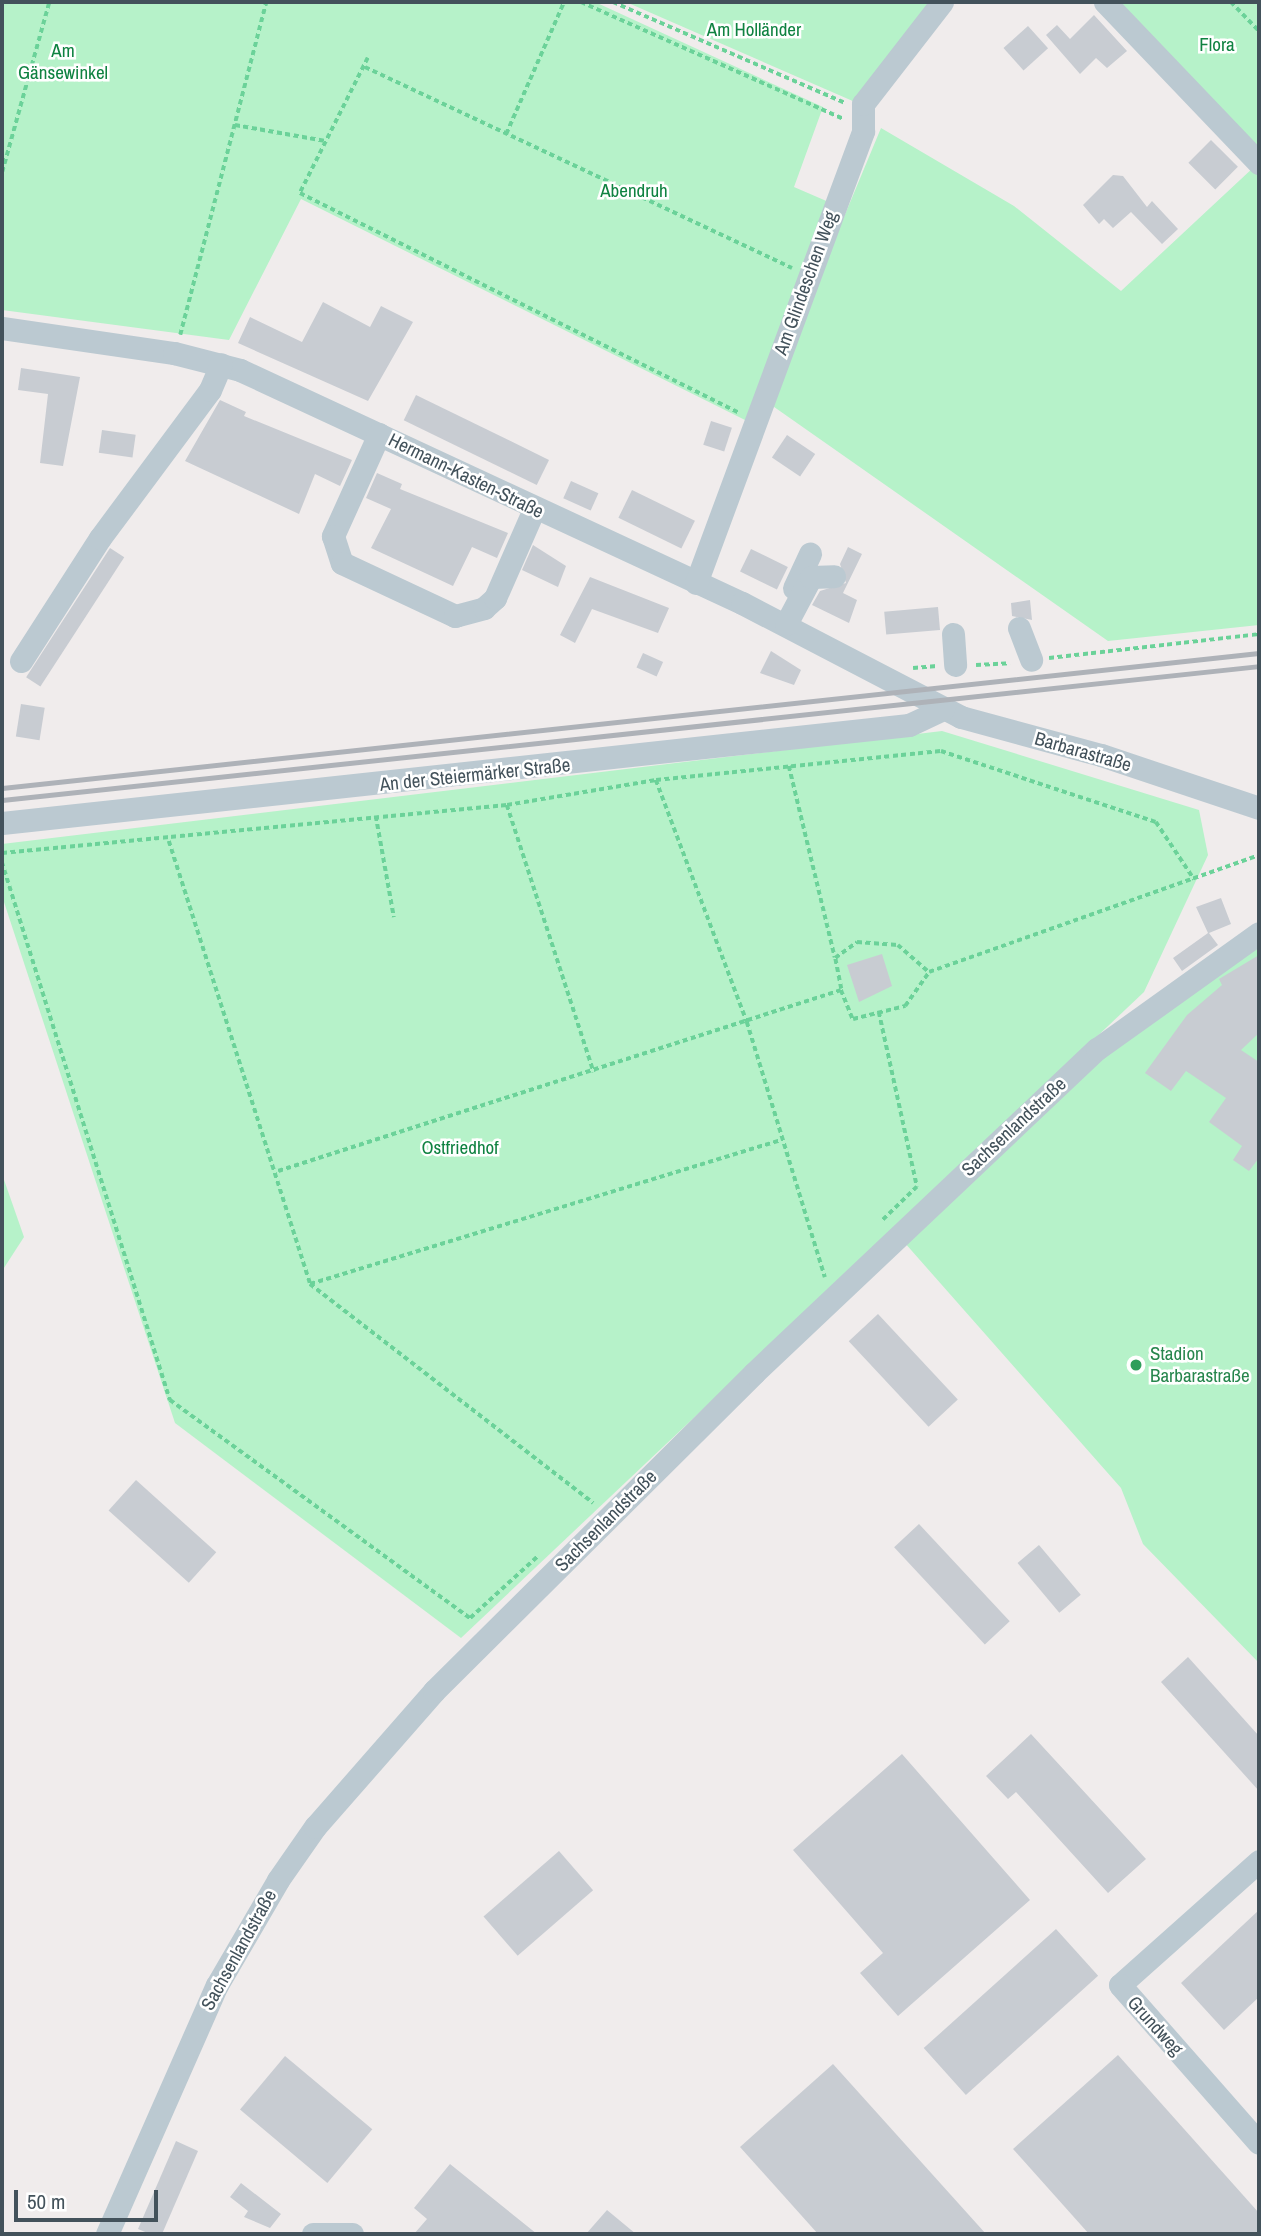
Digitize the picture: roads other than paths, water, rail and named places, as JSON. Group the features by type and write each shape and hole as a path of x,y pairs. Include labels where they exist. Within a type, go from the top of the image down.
{"street":[{"name":"Am Glindeschen Weg","path":"696,583 809,277 862,119 942,2"},
{"path":"1105,2 1259,163"},
{"name":"Hermann-Kasten-Straße","path":"2,328 221,363 781,622 910,691"},
{"path":"21,661 100,538 210,390 221,363"},
{"path":"379,434 332,536 342,563 455,616 484,608 495,598 534,509"},
{"path":"781,622 810,553"},
{"path":"781,622 811,577 834,576"},
{"path":"1019,628 1031,660"},
{"path":"953,634 955,665"},
{"name":"Barbarastraße","path":"910,691 943,709 1259,808"},
{"name":"An der Steiermärker Straße","path":"2,823 909,725 943,709"},
{"name":"Sachsenlandstraße","path":"107,2234 217,1985 278,1880 315,1827 434,1691 754,1373 1097,1049 1259,933"},
{"name":"Grundweg","path":"1259,1861 1119,1985 1259,2143"},
{"path":"313,2234 352,2234"}],"railway":[{"path":"2,788 1259,653"},
{"path":"2,800 1259,666"}],"place":[{"name":"Stadion Barbarastraße","path":"1136,1365"}],"park label":[{"name":"Am Holländer","path":"754,30"},
{"name":"Flora","path":"1217,45"},
{"name":"Am Gänsewinkel","path":"63,62"},
{"name":"Abendruh","path":"634,191"},
{"name":"Ostfriedhof","path":"460,1148"}]}
